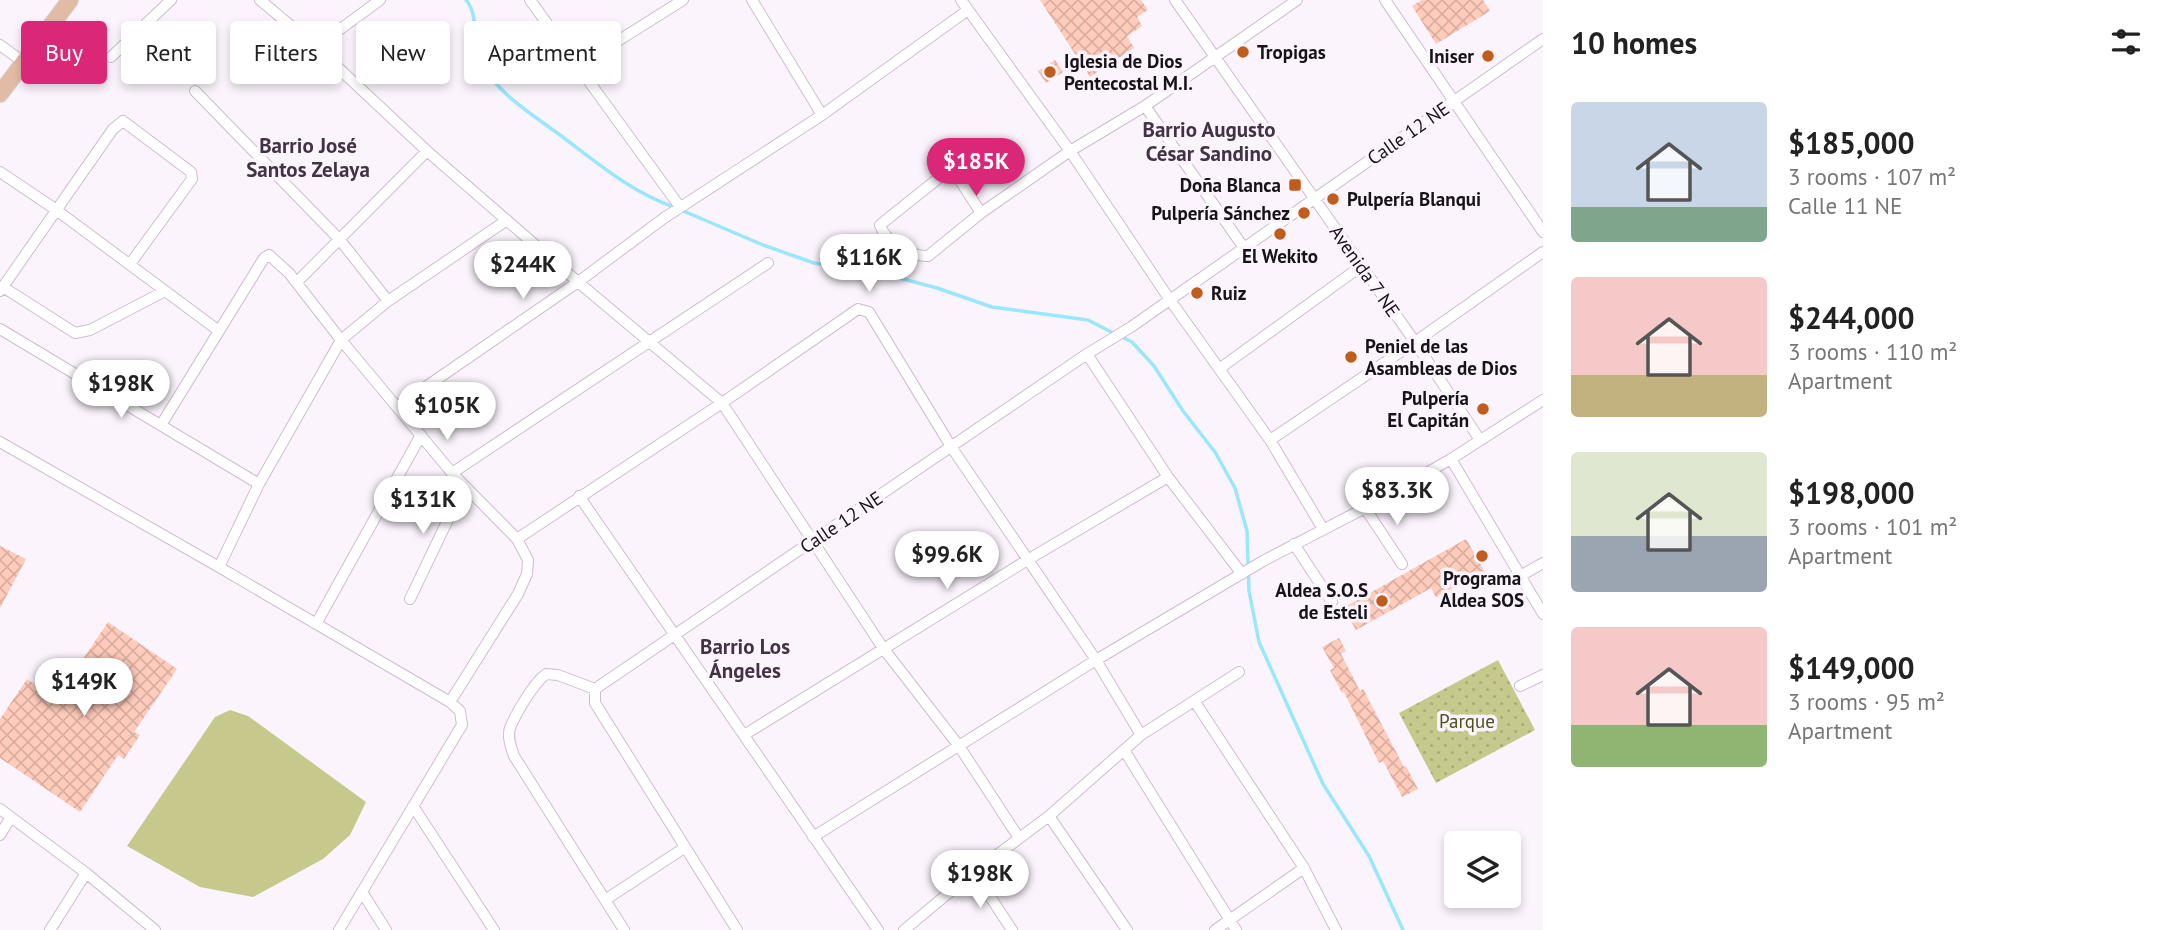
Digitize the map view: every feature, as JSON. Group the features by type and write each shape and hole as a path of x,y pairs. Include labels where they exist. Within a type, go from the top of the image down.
{"main road":[{"path":"53,21 70,0"},
{"path":"0,94 21,62"}],"street":[{"path":"111,57 171,0"},
{"path":"260,0 285,21"},
{"path":"342,28 380,0"},
{"path":"530,0 545,21"},
{"path":"621,39 682,0"},
{"path":"752,0 822,115"},
{"path":"981,213 957,176 951,172 945,173 880,225 888,239 920,256 928,256 981,213 1070,151 1145,106 1297,0"},
{"path":"1385,0 1543,232"},
{"name":"Avenida 7 NE","path":"1175,1 1415,342 1480,440"},
{"path":"398,407 578,282 663,218 822,115 965,5 1070,151 1170,300 1270,440 1323,529"},
{"name":"Calle 12 NE","path":"595,689 1087,354 1131,327 1543,39"},
{"path":"0,45 21,60"},
{"path":"342,71 427,151 722,403 883,648 959,746 1019,838"},
{"path":"591,84 680,207"},
{"path":"195,91 340,240 388,301"},
{"path":"1145,106 1244,248"},
{"path":"130,264 192,179 191,172 123,121 113,129 1,289 75,333 90,330 165,290"},
{"path":"297,282 427,151"},
{"path":"0,172 55,209 219,331"},
{"path":"219,567 259,484 341,340 388,301 507,220"},
{"path":"1270,440 1543,252"},
{"path":"161,425 266,255 269,256 297,282 341,340 452,473 517,539 528,560 527,574 518,594 450,702"},
{"path":"452,473 768,262"},
{"path":"1219,369 1360,267"},
{"path":"517,539 858,309 864,309 869,312 952,448 1096,660 1141,735"},
{"path":"0,329 259,484"},
{"path":"1087,354 1168,477 1244,573"},
{"path":"813,836 1096,660 1263,561 1365,508 1451,458 1543,400"},
{"path":"316,624 421,435"},
{"path":"0,442 450,702 460,712 462,725 339,930"},
{"path":"1451,458 1543,614"},
{"path":"744,735 1029,559 1168,477"},
{"path":"410,599 464,486"},
{"path":"579,496 878,930"},
{"path":"1365,508 1402,564"},
{"path":"1294,544 1332,602"},
{"path":"1522,575 1543,564"},
{"path":"904,930 974,872 1049,816 1141,735 1239,672"},
{"path":"624,930 509,744 510,729 537,681 545,674 558,675 595,689 595,703 737,930"},
{"path":"1520,686 1543,675"},
{"path":"1195,702 1304,868 1336,930"},
{"path":"1124,750 1233,925"},
{"path":"413,806 494,930"},
{"path":"0,809 86,873 155,930"},
{"path":"1049,816 1127,930"},
{"path":"0,835 11,817"},
{"path":"605,900 684,848"},
{"path":"1215,930 1233,925 1304,868"},
{"path":"974,872 1012,930"},
{"path":"50,930 86,873"},
{"path":"362,892 386,930"}],"green space":[{"name":"Parque","path":"1498,660 1535,730 1436,783 1399,713"},
{"path":"230,710 248,716 366,802 350,835 323,859 253,897 200,887 127,846 215,717"}],"building":[{"path":"1040,0 1141,0 1148,10 1137,17 1142,26 1127,36 1134,48 1090,77"},
{"path":"1422,0 1483,0 1490,11 1436,44 1412,6"},
{"name":"Iglesia de Dios Pentecostal M.I.","path":"1055,60 1063,72 1046,83 1038,71"},
{"path":"1466,539 1485,572 1436,597 1431,588 1356,630 1343,608"},
{"path":"0,546 26,559 0,608"},
{"path":"108,622 177,669 134,732 140,735 124,759 118,755 80,812 0,758 0,719 27,679 56,699"},
{"path":"1339,638 1346,651 1341,654 1360,691 1363,689 1418,789 1402,797 1383,761 1379,763 1344,692 1342,693 1330,670 1334,668 1322,647"}],"waterway":[{"path":"466,0 473,15 479,57 490,77 508,96 614,176 674,207"},
{"path":"681,210 763,245 814,263 877,272 937,288 992,307 1088,320 1115,334"},
{"path":"1122,337 1132,342 1154,366 1183,411 1215,452 1235,488 1247,531 1249,591 1259,642 1323,784 1369,856 1403,930"}],"place":[{"name":"Tropigas","path":"1243,52"},
{"name":"Iniser","path":"1488,56"},
{"name":"Iglesia de Dios Pentecostal M.I.","path":"1050,72"},
{"name":"Doña Blanca","path":"1295,185"},
{"name":"Pulpería Blanqui","path":"1333,199"},
{"name":"Pulpería Sánchez","path":"1304,213"},
{"name":"El Wekito","path":"1280,234"},
{"name":"Ruiz","path":"1197,293"},
{"name":"Peniel de las Asambleas de Dios","path":"1351,357"},
{"name":"Pulpería El Capitán","path":"1483,409"},
{"name":"Programa Aldea SOS","path":"1482,556"},
{"name":"Aldea S.O.S de Esteli","path":"1382,601"}],"district":[{"name":"Barrio Augusto César Sandino","path":"1209,141"},
{"name":"Barrio José Santos Zelaya","path":"308,157"},
{"name":"Barrio Los Ángeles","path":"745,658"}]}
